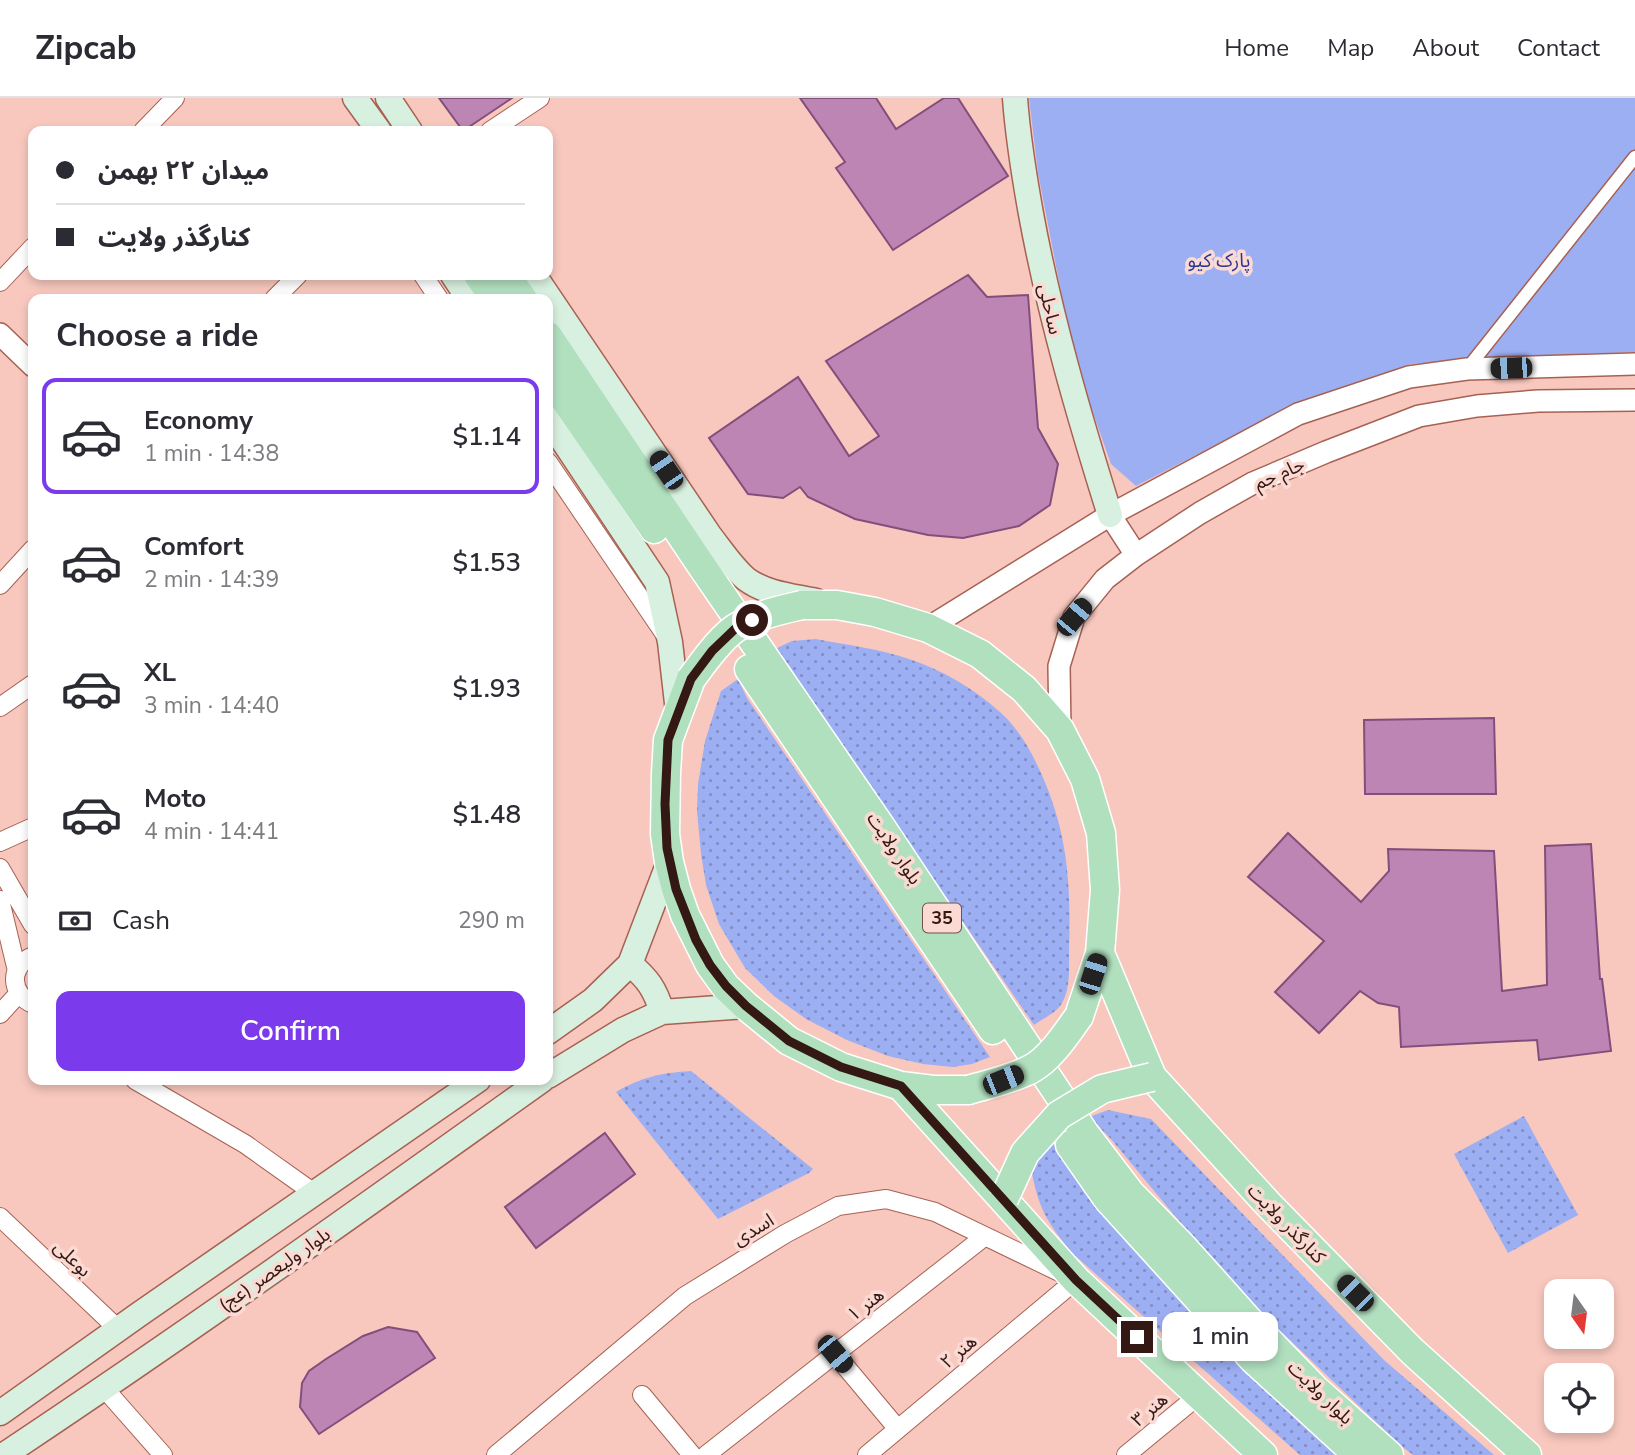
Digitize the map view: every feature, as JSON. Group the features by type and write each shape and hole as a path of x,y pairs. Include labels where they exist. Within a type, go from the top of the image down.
{"main road":[{"path":"355,98 375,126"},
{"path":"388,98 407,126"},
{"name":"ساحلی","path":"1015,98 1018,137 1038,251 1065,366 1110,514"},
{"path":"553,303 710,536 746,578 780,594 874,612 928,628 980,654 1024,689 1060,730 1084,779 1101,833 1105,890 1100,953 1079,1016 1060,1043 1033,1068 1003,1080 968,1090 901,1086 841,1067 789,1041 726,986 710,965 685,915 669,862 665,834 666,773 668,740 691,679 712,651 737,627 768,613 802,605 837,606"},
{"name":"بلوار ولایت","path":"553,344 881,827 1085,1135 1130,1194 1181,1245 1250,1322 1316,1390 1389,1455"},
{"name":"بلوار ولایت","path":"553,382 1107,1198 1254,1360 1358,1455"},
{"path":"553,426 657,582 670,642 678,712"},
{"path":"553,1028 593,1000 629,964 669,862"},
{"name":"کنارگذر ولایت","path":"1100,953 1152,1077 1268,1204 1412,1351 1527,1455"},
{"path":"629,964 645,976 656,992 662,1012"},
{"path":"553,1073 623,1030 662,1012 746,1006"},
{"path":"1004,1199 1025,1153 1059,1115 1102,1089 1152,1077"},
{"name":"بلوار ولیعصر (عج)","path":"0,1413 471,1085"},
{"name":"بلوار ولیعصر (عج)","path":"4,1455 317,1240 535,1085"},
{"path":"901,1086 1076,1280 1263,1455"}],"street":[{"path":"148,126 175,98"},
{"path":"498,126 541,98"},
{"path":"1466,369 1635,157"},
{"path":"0,282 28,252"},
{"path":"279,294 293,280"},
{"path":"0,334 28,361"},
{"path":"928,628 1110,514 1298,414 1409,377 1466,369 1635,364"},
{"name":"جام جم","path":"1060,730 1059,666 1074,617 1105,579 1200,513 1252,484 1419,416 1477,406 1538,401 1635,400"},
{"path":"553,472 670,642"},
{"path":"1110,514 1136,555"},
{"path":"0,585 28,554"},
{"path":"0,707 28,687"},
{"path":"0,842 28,829"},
{"path":"0,868 28,907"},
{"path":"0,900 17,971"},
{"path":"0,1014 26,999 15,979 21,964 28,959"},
{"path":"144,1085 245,1144 314,1193"},
{"name":"اسدی","path":"496,1455 685,1296 785,1234 838,1206 886,1199 935,1212 1076,1280"},
{"name":"بوعلی","path":"0,1217 118,1329"},
{"name":"هنر ۱","path":"706,1455 984,1237"},
{"name":"هنر ۲","path":"867,1455 1076,1280"},
{"path":"835,1354 897,1428"},
{"path":"104,1388 163,1455"},
{"path":"642,1395 692,1455"},
{"name":"هنر ۳","path":"1126,1455 1199,1395"}],"green space":[{"name":"پارک کیو","path":"1029,98 1635,98 1635,352 1411,364 1303,400 1136,486 1111,464 1074,359 1038,173"},
{"path":"816,639 898,656 922,663 946,675 969,688 1000,712 1029,749 1057,817 1066,860 1069,903 1069,971 1066,994 1057,1009 1034,1025 775,649 792,641"},
{"path":"738,679 747,698 990,1057 953,1067 888,1056 847,1040 806,1019 774,996 745,968 719,924 706,885 697,811 705,741 721,691"},
{"path":"691,1071 813,1169 718,1219 616,1092 652,1077"},
{"path":"1108,1110 1151,1119 1384,1360 1494,1455 1413,1455 1399,1444 1233,1286 1111,1139 1089,1117"},
{"path":"1524,1116 1578,1215 1508,1253 1454,1154"},
{"path":"1053,1144 1169,1285 1341,1455 1300,1455 1072,1253 1045,1214 1031,1168 1038,1157"}],"building":[{"path":"439,98 512,98 470,126 459,126"},
{"path":"800,98 876,98 896,129 944,98 958,98 1008,176 893,250 836,168 845,162"},
{"path":"968,275 987,297 1028,295 1038,428 1058,464 1050,505 1019,526 963,538 928,535 855,519 808,497 800,487 783,498 748,494 709,438 798,377 849,456 879,436 826,361"},
{"path":"1494,718 1496,794 1365,794 1364,720"},
{"path":"1288,833 1361,902 1389,871 1388,849 1494,851 1502,991 1547,985 1545,846 1591,844 1600,979 1611,1051 1539,1060 1537,1040 1401,1047 1399,1007 1378,1003 1360,991 1319,1033 1275,992 1324,941 1248,877"},
{"path":"605,1133 635,1174 536,1248 505,1207"},
{"path":"388,1327 417,1332 435,1358 319,1434 300,1407 302,1383 309,1371 363,1336"}],"route":[{"path":"752,620 737,627 712,651 691,679 668,740 665,834 676,889 696,940 726,986 789,1041 841,1067 901,1086 1076,1280 1137,1337"}]}
